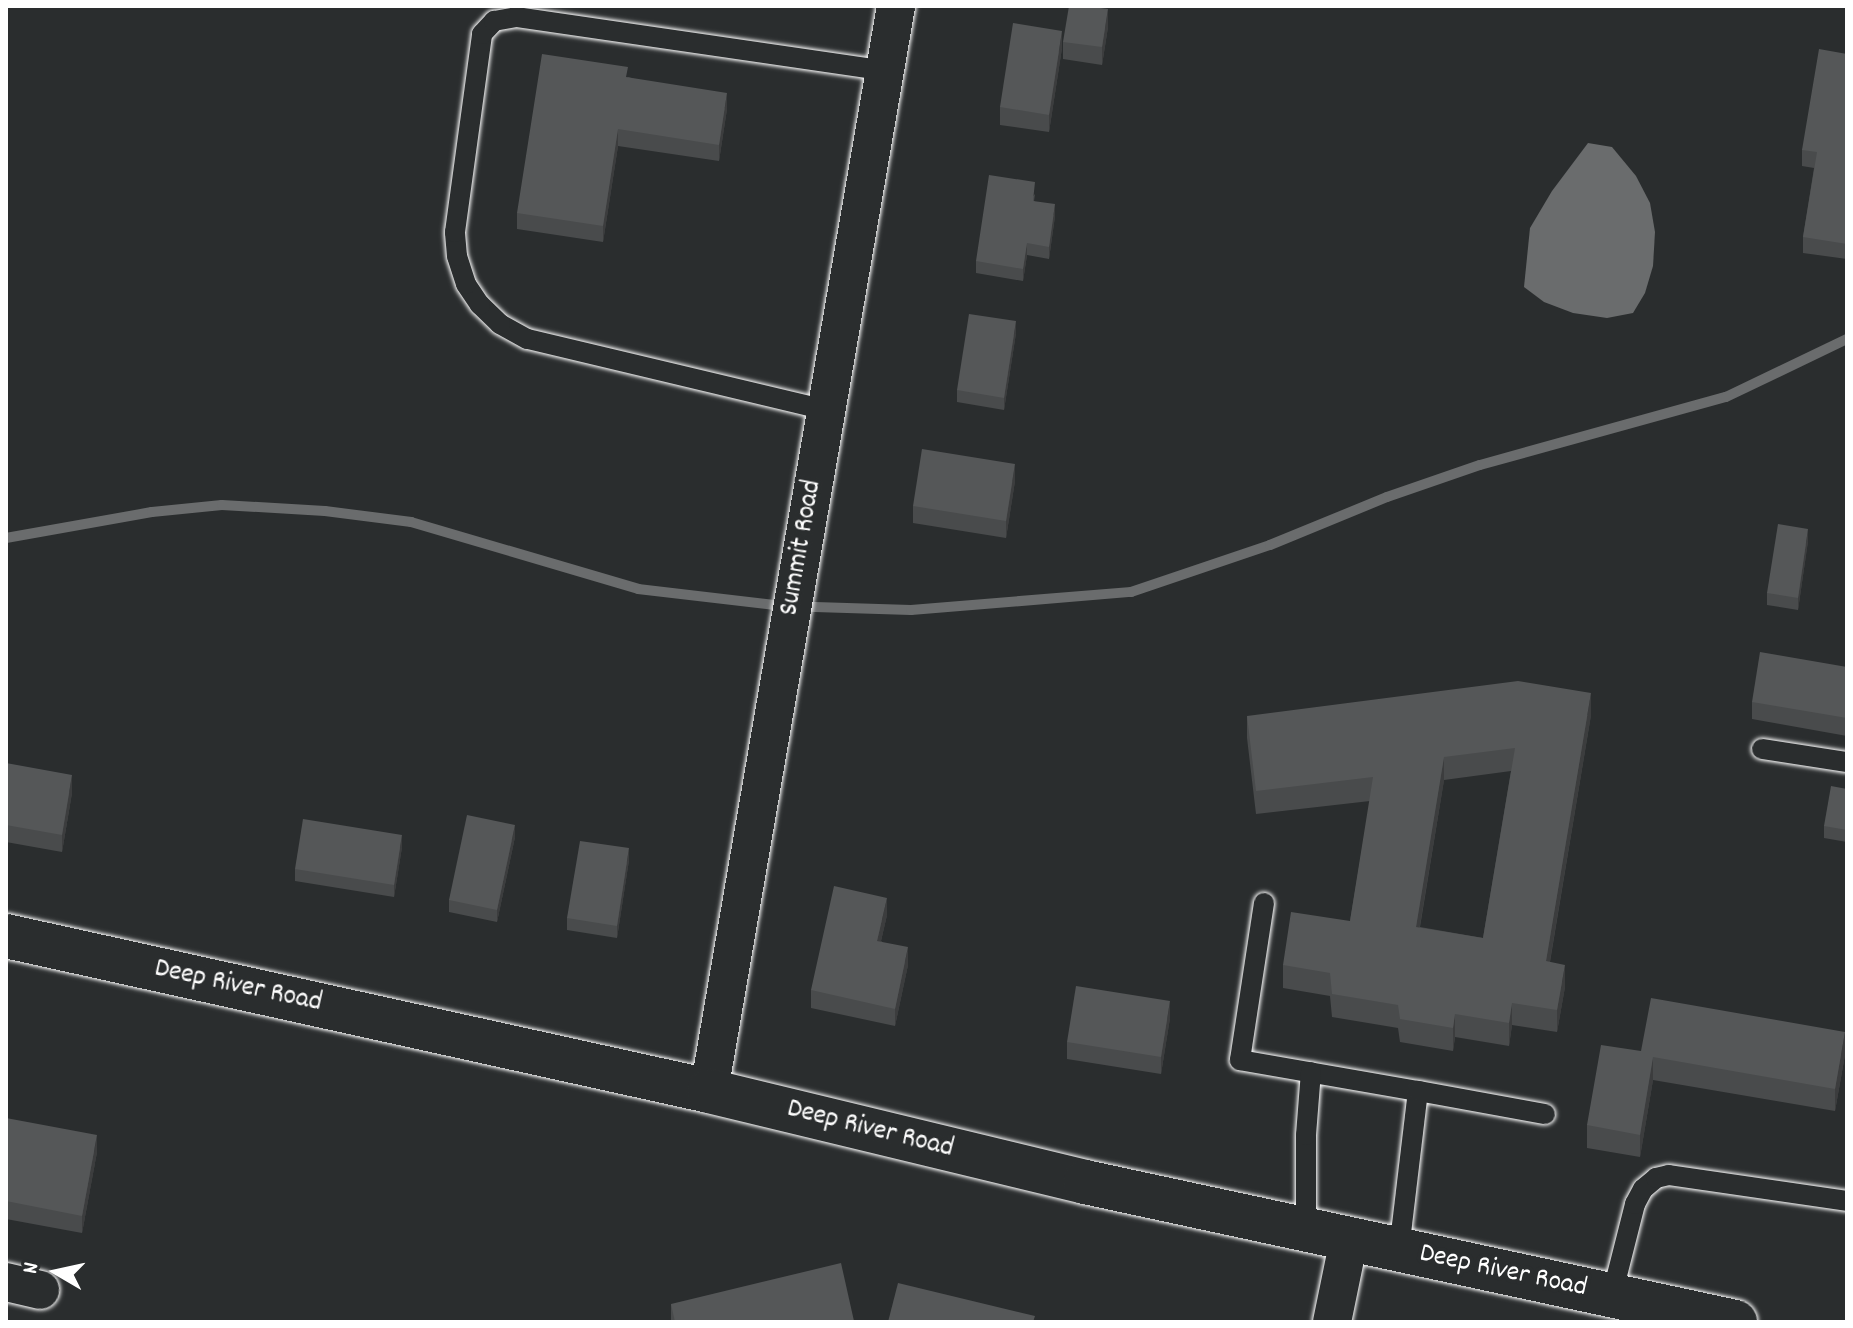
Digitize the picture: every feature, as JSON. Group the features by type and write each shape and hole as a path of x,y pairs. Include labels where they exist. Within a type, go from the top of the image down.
{"street":[{"name":"Summit Road","path":"709,1091 896,6"},
{"name":"Deep River Road","path":"6,936 709,1091 1085,1182 1735,1322"},
{"path":"1332,1322 1349,1239"}],"lane":[{"path":"826,410 527,339 500,324 480,305 466,284 457,256 455,232 482,34 494,21 517,17 885,71"},
{"path":"1762,749 1847,762"},
{"path":"1264,903 1240,1060 1545,1114"},
{"path":"1306,1229 1311,1072"},
{"path":"1399,1250 1418,1091"},
{"path":"1612,1295 1635,1204 1643,1189 1656,1178 1669,1175 1847,1201"}],"shaded area":[{"path":"1588,143 1612,147 1636,176 1650,203 1655,232 1653,266 1645,293 1633,313 1607,318 1573,313 1544,302 1524,287 1530,228 1552,191"}],"building":[{"path":"1069,6 1108,9 1102,47 1063,42"},
{"path":"1013,23 1062,31 1049,115 1000,107"},
{"path":"1819,49 1847,54 1847,244 1803,237 1817,152 1802,150"},
{"path":"542,54 628,67 626,77 727,93 719,145 618,129 603,226 517,213"},
{"path":"989,175 1035,182 1033,201 1055,204 1049,247 1027,243 1023,269 976,261"},
{"path":"969,314 1016,321 1004,398 957,390"},
{"path":"922,449 1015,464 1006,521 913,506"},
{"path":"1778,524 1808,529 1798,598 1767,593"},
{"path":"1760,652 1847,667 1847,718 1752,702"},
{"path":"1518,681 1591,693 1546,961 1565,965 1557,1010 1512,1003 1509,1023 1455,1014 1453,1028 1400,1019 1398,1005 1332,994 1330,973 1283,965 1291,912 1350,921 1373,777 1256,791 1247,716","holes":["1515,748 1483,938 1416,927 1444,757"]},
{"path":"6,763 72,775 62,835 6,825"},
{"path":"1831,786 1847,789 1847,830 1824,826"},
{"path":"467,815 515,825 497,910 449,900"},
{"path":"303,819 402,835 394,885 295,869"},
{"path":"580,841 629,848 617,926 567,918"},
{"path":"834,886 887,898 877,941 908,947 895,1009 811,990"},
{"path":"1076,986 1170,1001 1161,1057 1067,1042"},
{"path":"1651,998 1845,1032 1835,1089 1653,1057 1640,1135 1587,1125 1601,1045 1641,1051"},
{"path":"6,1118 97,1135 82,1216 6,1201"},
{"path":"841,1263 854,1321 675,1322 671,1304"},
{"path":"898,1283 1035,1316 1033,1322 888,1322"}],"waterway":[{"path":"6,538 152,512 222,505 325,511 411,522 638,589 783,606 911,610 1131,592 1270,545 1387,497 1480,465 1726,397 1847,339"}]}
